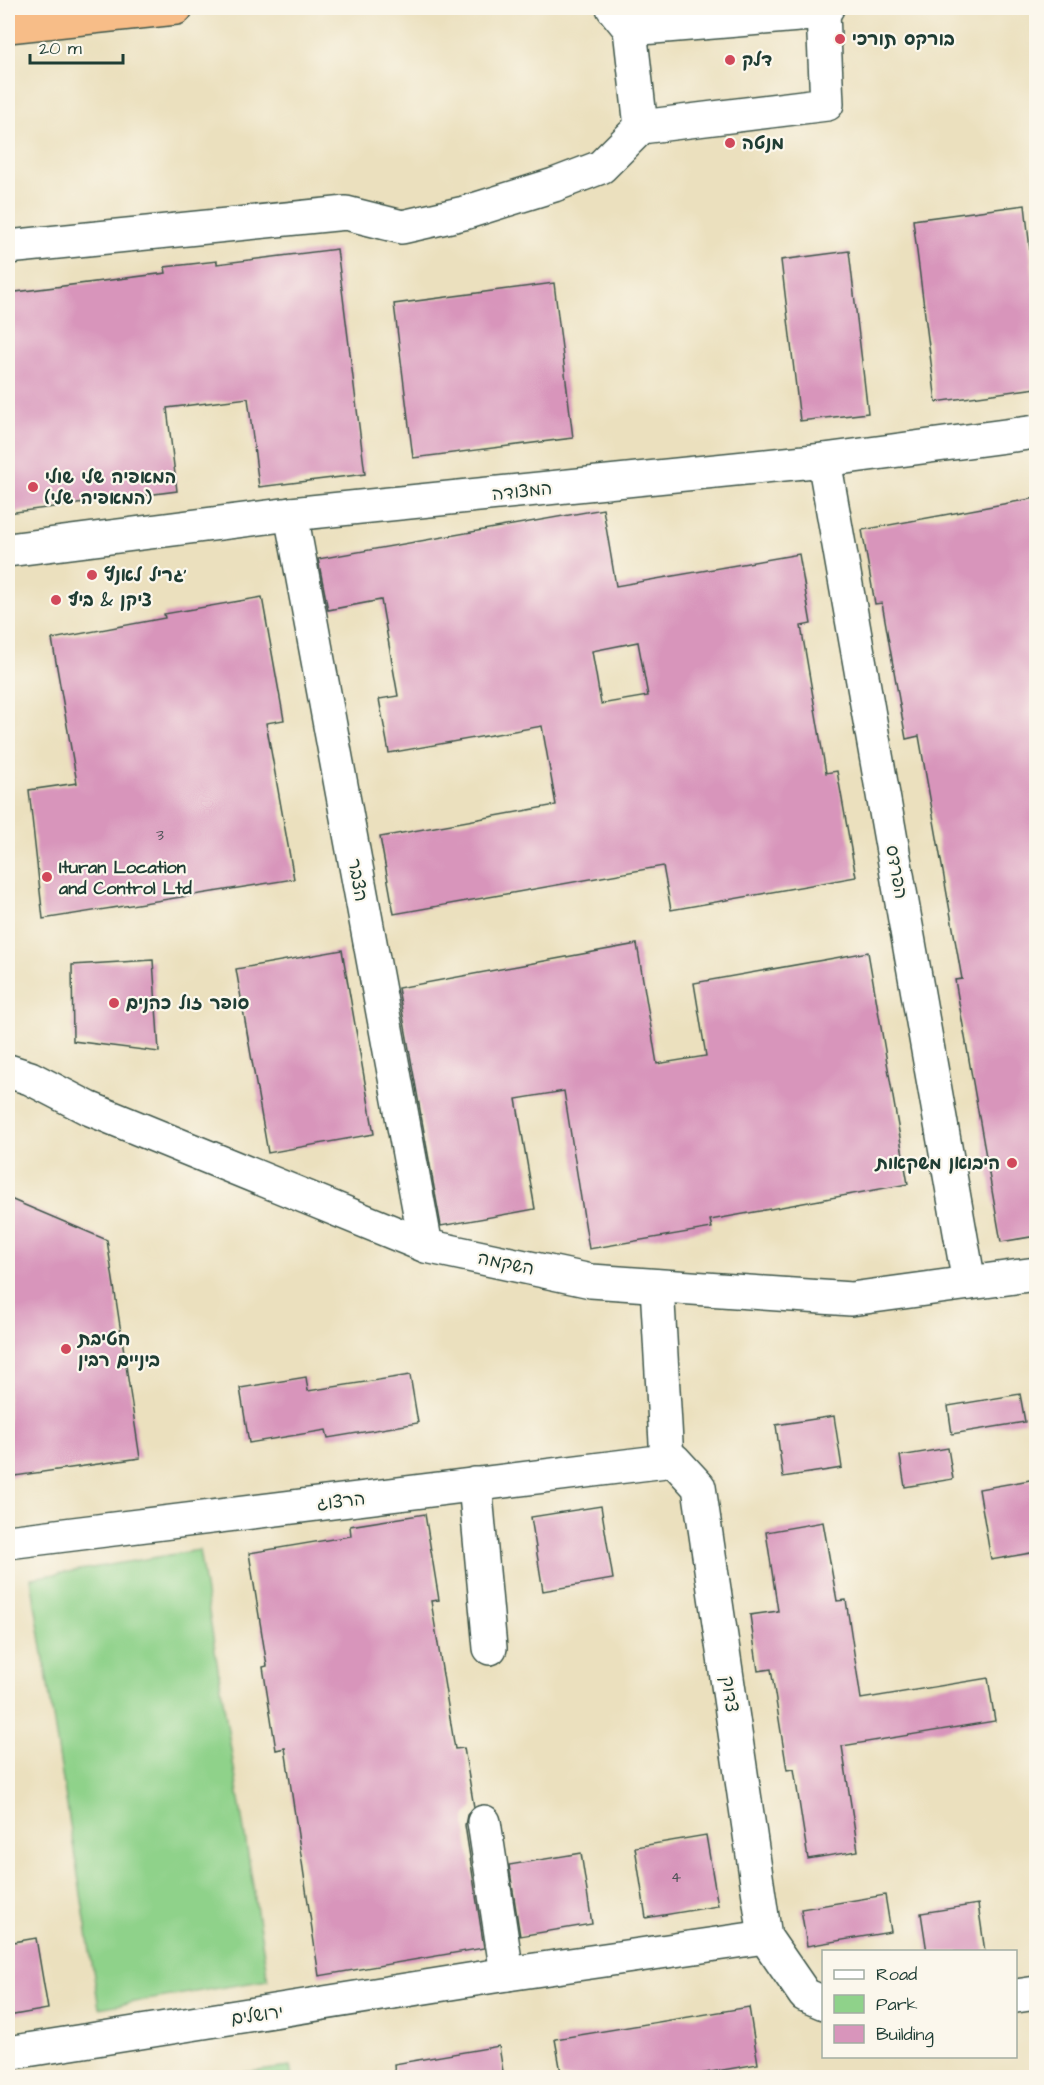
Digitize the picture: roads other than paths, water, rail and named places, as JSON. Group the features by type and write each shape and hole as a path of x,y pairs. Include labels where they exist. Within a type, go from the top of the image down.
{"highway":[{"path":"8,26 176,8"}],"street":[{"path":"8,246 346,213 402,227 464,213 554,185 601,167 641,127 827,104 825,10 621,18 641,127"},
{"name":"המצודה","path":"8,550 291,514 824,460 1036,432"},
{"name":"הפרדס","path":"824,460 969,1283"},
{"name":"הצבר","path":"291,514 426,1246"},
{"path":"8,1051 8,1065"},
{"name":"השקמה","path":"8,1071 30,1078 88,1108 426,1246 591,1281 851,1299 1036,1274"},
{"path":"657,1286 670,1460"},
{"name":"הרצוג","path":"8,1542 670,1460"},
{"name":"צדוק","path":"670,1460 699,1487 765,1937"},
{"path":"475,1484 490,1648"},
{"path":"484,1822 507,1974"},
{"path":"765,1937 805,1995 822,2002"},
{"name":"ירושלים","path":"8,2053 507,1974 765,1937"},
{"path":"1017,1996 1036,1993"}],"place":[{"name":"בורקס תורכי","path":"840,39"},
{"name":"דלק","path":"730,60"},
{"name":"מנטה","path":"730,143"},
{"name":"המאפיה שלי שולי (המאפיה שלי)","path":"33,487"},
{"name":"גריל לאנץ'","path":"92,575"},
{"name":"ציקן & ביף","path":"56,600"},
{"name":"Ituran Location and Control Ltd","path":"47,877"},
{"name":"סופר זול כהנים","path":"114,1003"},
{"name":"היבואן משקאות","path":"1012,1163"},
{"name":"חטיבת ביניים רבין","path":"66,1349"}]}
